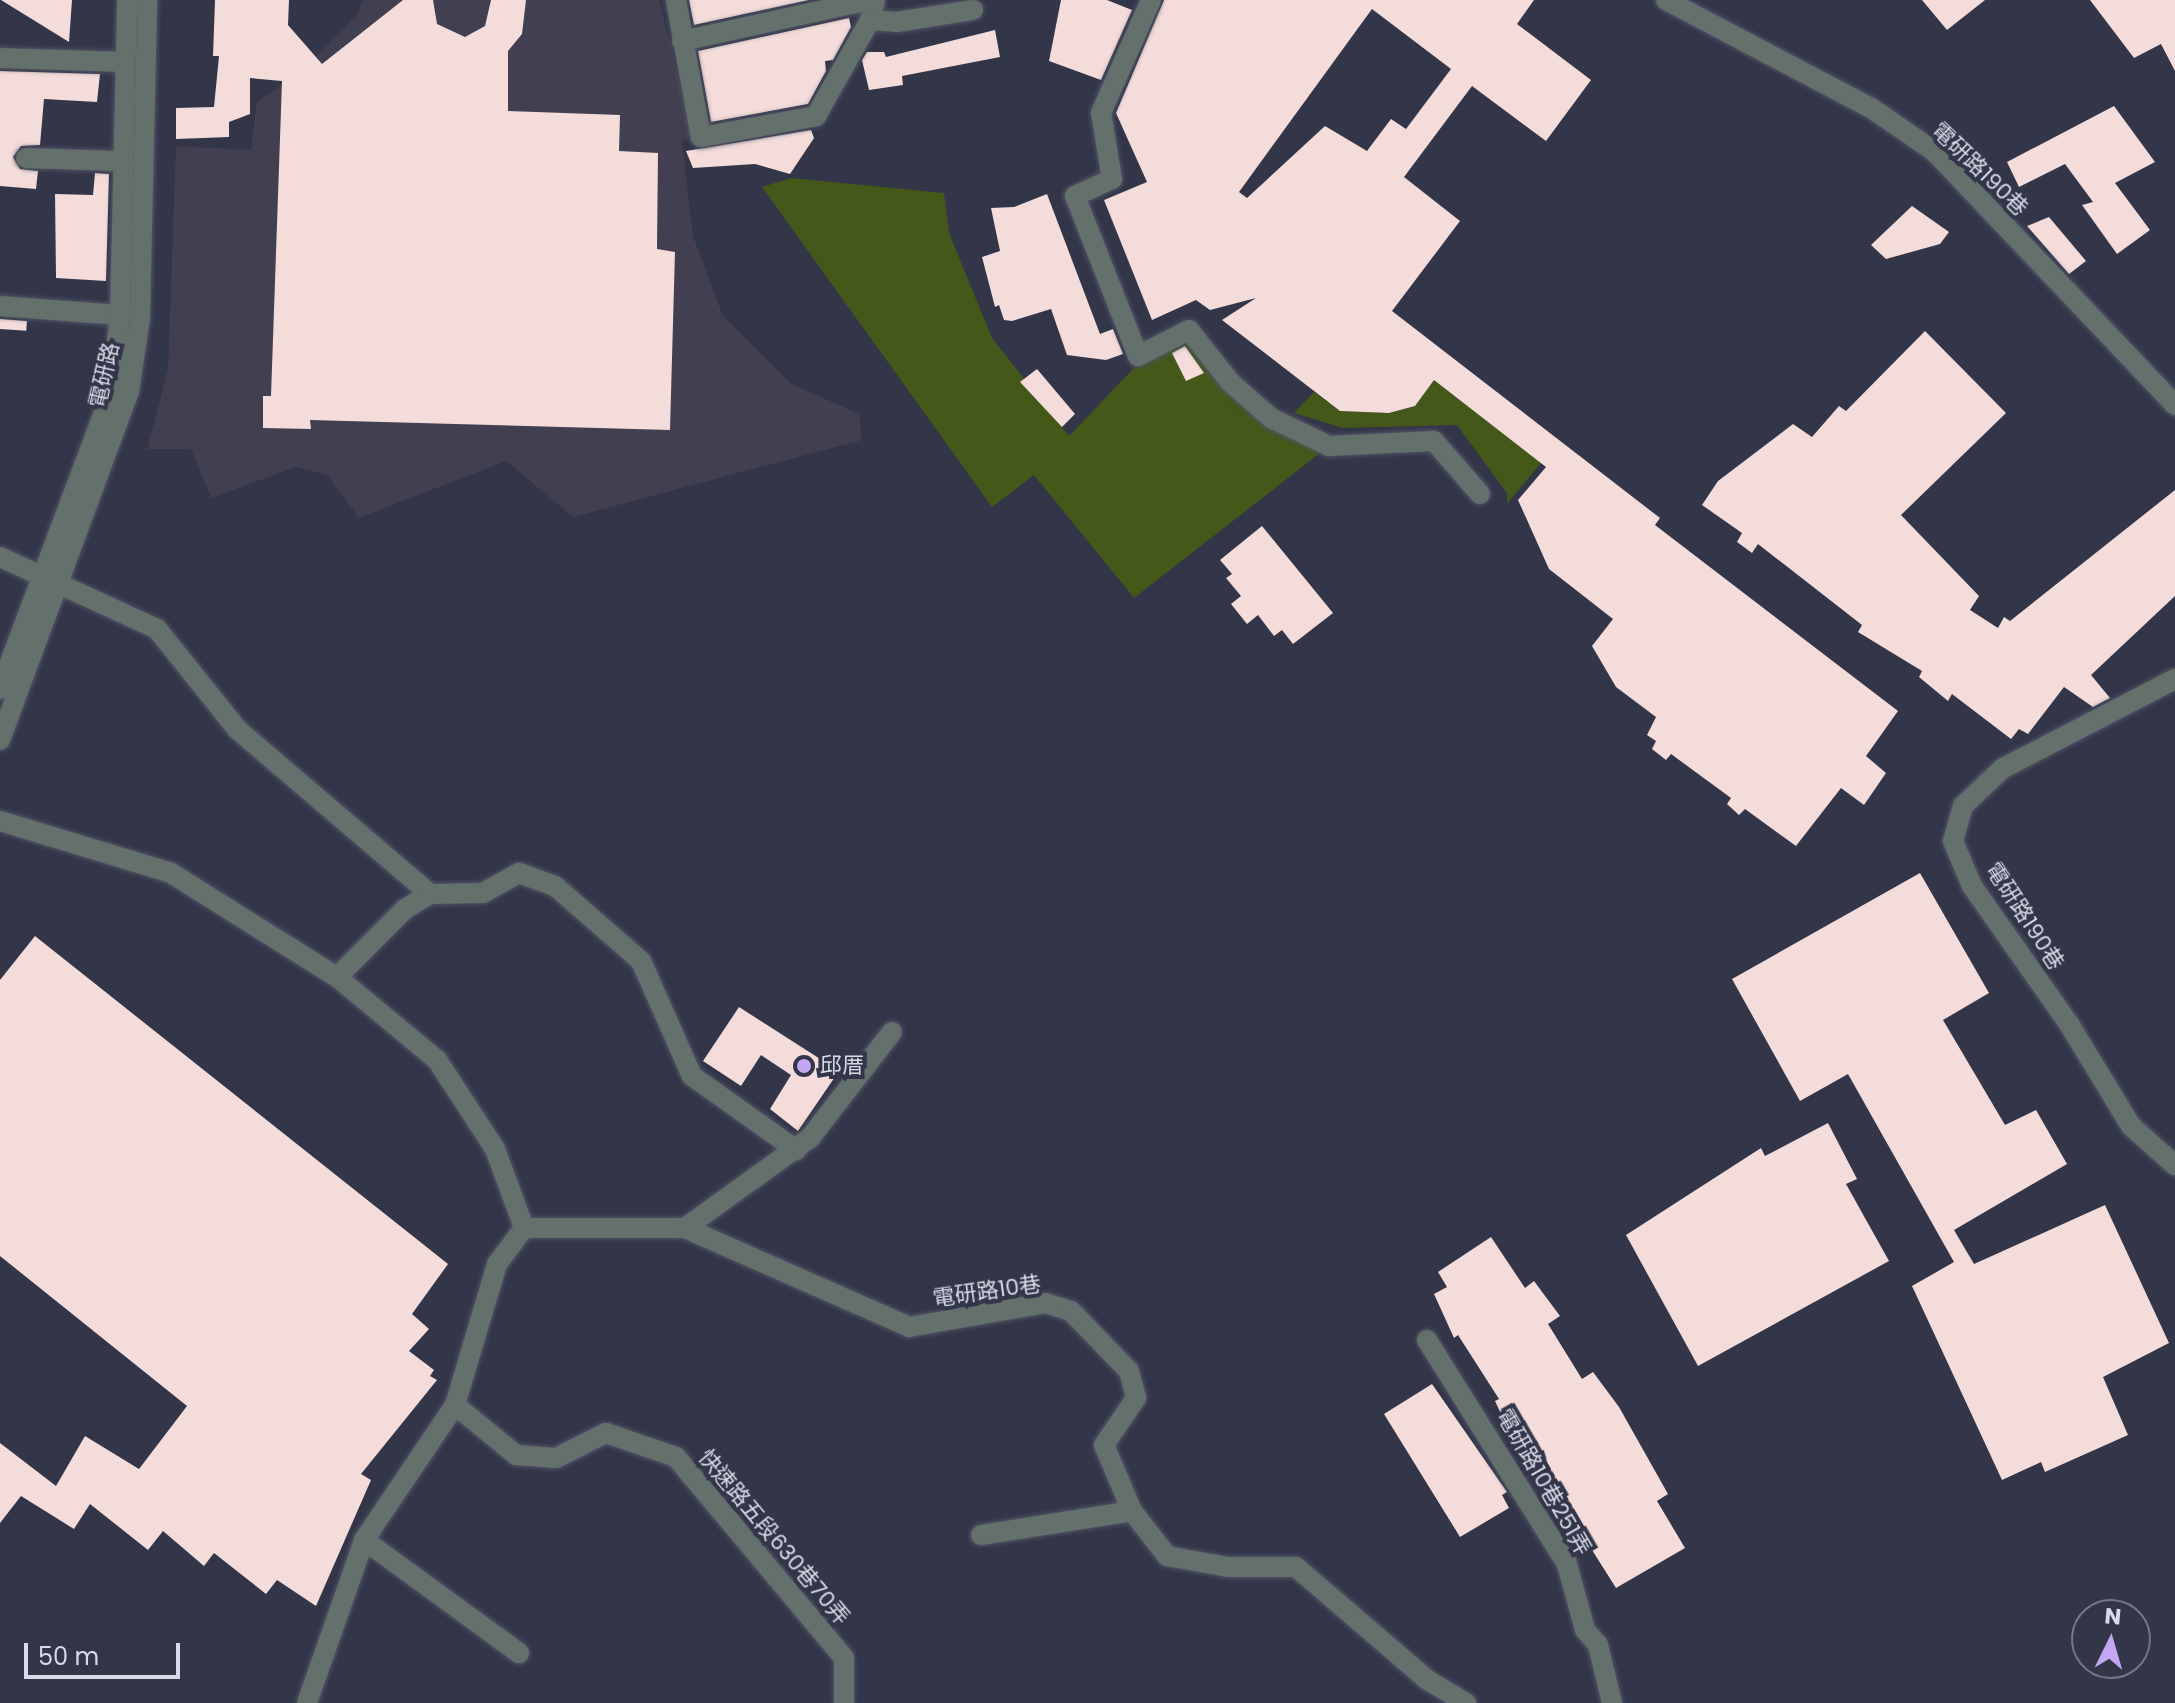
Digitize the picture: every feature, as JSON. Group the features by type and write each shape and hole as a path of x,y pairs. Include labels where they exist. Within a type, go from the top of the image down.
{"street":[{"name":"電研路","path":"0,740 110,397 120,315 127,0"},
{"name":"電研路","path":"0,689 129,392 140,318 147,0"},
{"path":"676,0 701,137 816,116 872,7"},
{"path":"1151,0 1101,113 1112,179 1075,196 1138,356 1189,330 1230,382 1271,418 1329,446 1434,441 1480,494"},
{"name":"電研路190巷","path":"1666,0 1871,108 1935,152 2175,405"},
{"path":"682,41 872,7 897,22 973,10"},
{"path":"0,58 125,62"},
{"path":"26,158 124,161"},
{"path":"0,306 120,315"},
{"path":"0,557 157,629 238,730 430,894"},
{"name":"電研路190巷","path":"2175,679 2003,768 1963,806 1953,841 1972,886 2069,1024 2131,1126 2175,1165"},
{"path":"0,821 171,873 337,977 437,1060 495,1149 524,1228 497,1264 455,1405 364,1540 307,1703"},
{"path":"337,977 405,909 430,894 483,893 519,873 555,886 641,961 692,1076 796,1150"},
{"path":"685,1228 796,1150 845,1096 892,1032"},
{"name":"電研路10巷","path":"524,1228 685,1228 909,1327 1045,1303 1071,1311 1129,1371 1136,1398 1104,1445 1132,1511 1167,1556 1228,1567 1296,1567 1426,1679 1466,1703"},
{"name":"電研路10巷251弄","path":"1427,1340 1567,1564 1585,1630 1598,1645 1612,1703"},
{"name":"快速路五段630巷70弄","path":"455,1405 516,1455 556,1458 606,1433 676,1457 844,1658 844,1703"},
{"path":"981,1535 1132,1511"},
{"path":"364,1540 519,1653"}],"shaded area":[{"path":"362,0 659,0 693,138 682,141 693,236 723,316 790,383 859,414 862,440 573,517 506,461 359,518 327,475 296,467 211,498 191,449 147,449 168,370 176,146 251,150 257,102 303,70 357,15"}],"green space":[{"path":"791,178 944,193 949,233 992,338 1069,436 1155,346 1189,330 1230,382 1329,446 1134,598 1034,475 992,507 762,187"},
{"path":"1434,380 1541,463 1507,504 1507,493 1457,425 1343,428 1294,413 1314,392 1340,411 1390,413 1415,406"}],"building":[{"path":"1,0 72,0 69,42"},
{"path":"215,0 289,0 288,25 322,64 403,0 433,0 437,24 465,37 485,26 491,0 526,0 522,34 508,51 508,111 620,115 619,151 658,153 657,249 675,252 670,430 310,420 311,429 263,428 263,396 271,396 282,81 250,78 250,114 229,122 229,137 176,139 176,108 214,107 219,56 213,56"},
{"path":"689,0 809,0 694,25"},
{"path":"1061,0 1107,0 1132,10 1101,80 1049,61"},
{"path":"1164,0 1534,0 1517,24 1591,80 1546,141 1472,86 1404,177 1460,221 1392,311 1660,518 1655,525 1898,711 1866,756 1886,773 1864,805 1841,788 1796,846 1745,809 1739,815 1727,804 1731,798 1671,754 1666,760 1652,749 1656,741 1647,735 1656,717 1616,687 1592,646 1613,619 1549,569 1518,500 1546,467 1434,380 1415,406 1389,413 1340,411 1222,320 1256,298 1210,310 1196,300 1152,320 1104,200 1147,182 1116,113","holes":["1372,9 1451,69 1406,129 1391,119 1367,151 1325,126 1247,198 1239,192"]},
{"path":"1922,0 1985,0 1947,30"},
{"path":"2090,0 2175,0 2175,71 2161,44 2134,58"},
{"path":"849,18 851,27 833,60 825,61 826,71 808,104 711,122 698,51"},
{"path":"995,30 1000,57 902,76 903,85 869,90 862,60 867,52 884,52 886,57"},
{"path":"0,71 100,74 97,102 44,99 40,145 21,146 13,157 20,169 38,171 36,189 0,186"},
{"path":"2114,106 2155,162 2115,183 2150,230 2117,254 2082,205 2093,202 2065,164 2019,187 2007,162"},
{"path":"811,130 814,138 790,174 755,164 693,168 686,151"},
{"path":"95,173 109,174 106,281 56,278 55,194 93,195"},
{"path":"1047,194 1100,334 1113,329 1123,354 1106,360 1067,355 1051,309 1012,321 1004,320 999,305 995,307 982,257 1000,251 991,208 1014,207"},
{"path":"1912,206 1949,232 1940,244 1886,259 1871,245"},
{"path":"2049,217 2086,261 2069,274 2027,226"},
{"path":"0,319 27,321 26,331 0,329"},
{"path":"1925,331 2006,413 1901,515 1979,596 1970,610 1998,628 2004,617 2010,621 2175,490 2175,596 2091,675 2110,698 2093,707 2064,687 2028,734 2019,729 2011,739 1952,694 1948,701 1919,677 1922,671 1858,632 1862,625 1758,544 1752,553 1737,542 1742,533 1702,505 1718,481 1793,424 1812,437 1839,406 1846,411"},
{"path":"1185,346 1204,373 1186,381 1172,353"},
{"path":"1037,369 1075,414 1062,427 1020,382"},
{"path":"1262,526 1333,613 1293,644 1282,630 1274,636 1258,615 1247,624 1231,604 1241,596 1226,578 1232,574 1220,560"},
{"path":"1920,873 1989,993 1943,1020 2005,1125 2036,1110 2067,1164 1954,1230 1974,1264 2105,1205 2169,1343 2103,1377 2128,1435 2045,1472 2041,1462 2002,1480 1912,1286 1954,1262 1848,1074 1800,1101 1732,979"},
{"path":"35,936 448,1264 412,1314 429,1329 409,1351 434,1370 430,1376 437,1380 361,1474 371,1480 316,1606 277,1580 266,1594 214,1553 204,1566 163,1531 148,1550 90,1504 74,1529 21,1496 0,1523 0,1443 56,1486 85,1436 139,1469 187,1406 0,1256 0,980"},
{"name":"邱厝","path":"739,1007 839,1071 798,1131 770,1109 791,1075 761,1055 741,1086 703,1061"},
{"path":"1828,1123 1857,1179 1846,1184 1889,1261 1698,1366 1626,1235 1761,1148 1765,1156"},
{"path":"1491,1237 1525,1288 1534,1281 1560,1316 1548,1324 1582,1379 1593,1372 1619,1407 1668,1494 1657,1501 1685,1548 1616,1588 1508,1417 1504,1420 1495,1401 1499,1399 1458,1335 1454,1338 1434,1294 1447,1287 1438,1272"},
{"path":"1432,1384 1507,1492 1502,1495 1509,1508 1460,1537 1384,1414"}],"place":[{"name":"邱厝","path":"804,1066"}]}
